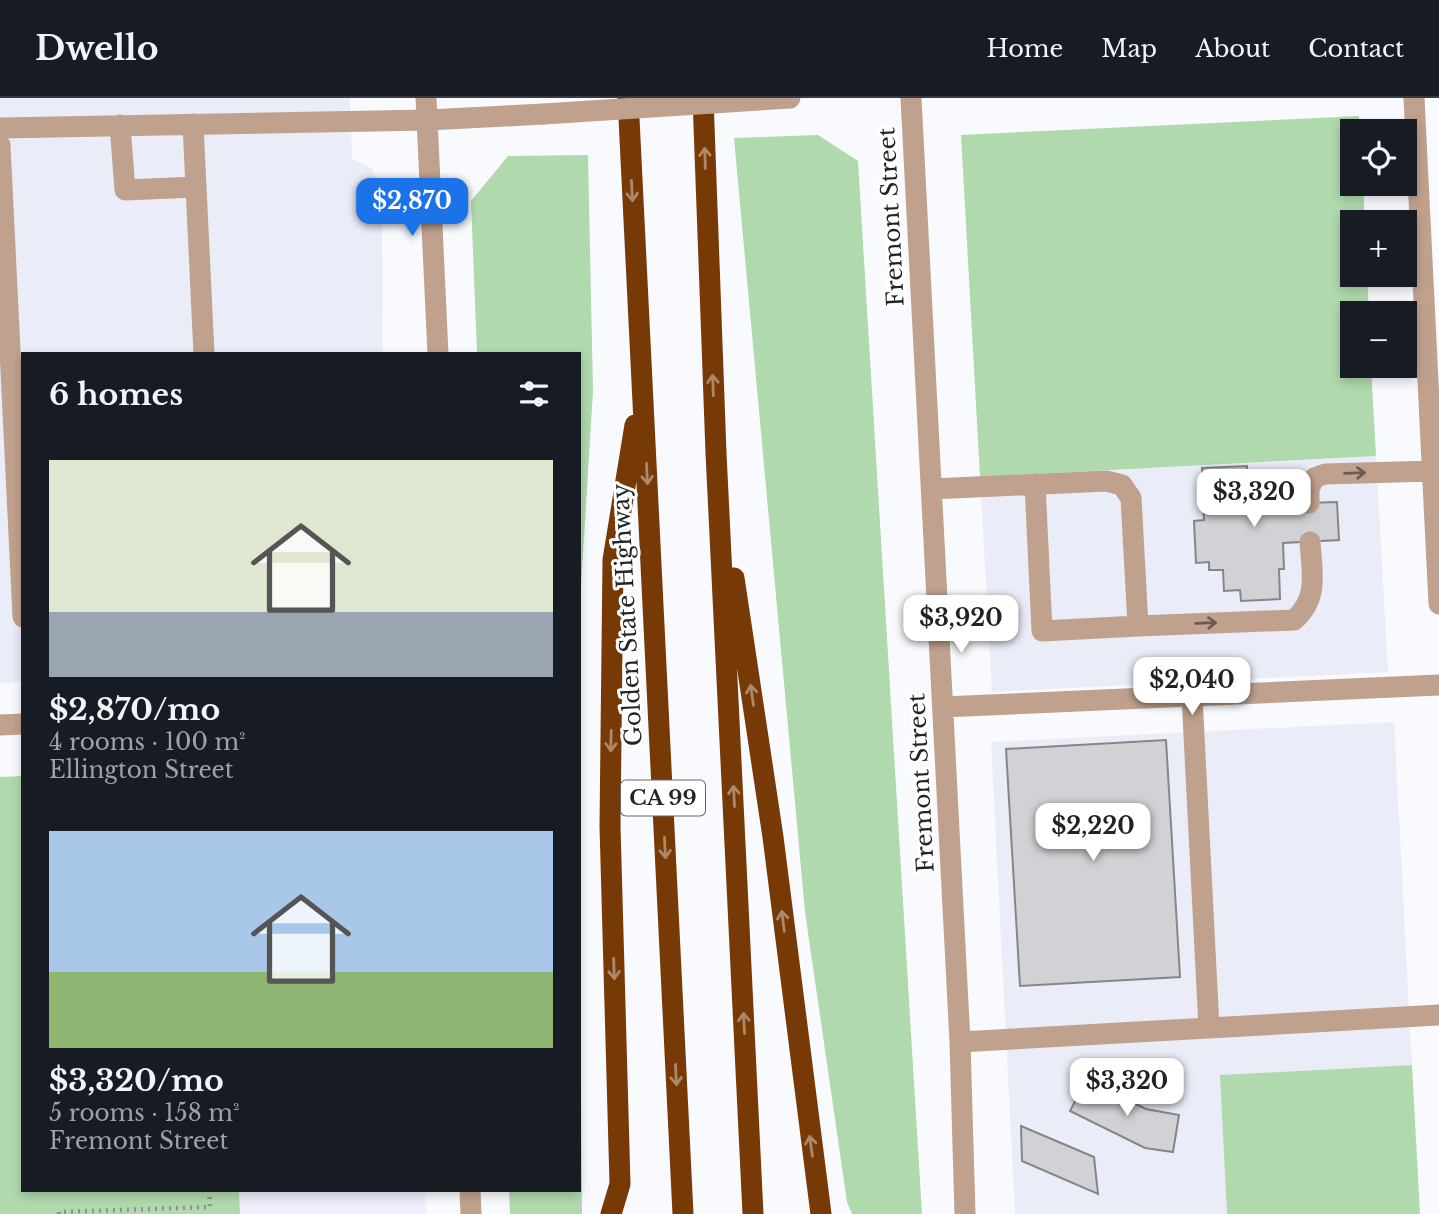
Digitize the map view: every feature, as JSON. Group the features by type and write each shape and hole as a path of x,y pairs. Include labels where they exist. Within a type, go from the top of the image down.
{"highway":[{"name":"Golden State Highway","path":"628,98 683,1214"},
{"name":"CA 99","path":"703,98 716,453 753,1214"},
{"path":"611,1214 620,1184 610,826 613,560 642,382"},
{"path":"716,453 773,837 821,1214"}],"street":[{"path":"426,98 438,352"},
{"path":"0,128 428,120 790,98"},
{"name":"Fremont Street","path":"911,98 960,1042 965,1214"},
{"path":"1415,98 1439,604"},
{"path":"192,124 204,352"},
{"path":"120,125 124,190 196,187"},
{"path":"0,145 18,419 21,538"},
{"path":"1309,503 1309,488 1314,478 1325,474 1433,471"},
{"path":"932,489 1106,481 1122,485 1131,498 1138,626"},
{"path":"1035,484 1042,631 1294,620 1308,608 1312,587 1310,542"},
{"path":"943,707 1439,685"},
{"path":"1192,696 1209,1028"},
{"path":"0,725 21,724"},
{"path":"960,1042 1439,1015"},
{"path":"470,1192 471,1214"}],"path":[{"path":"59,1214 211,1207 209,1192"}],"shaded area":[{"path":"0,98 350,98 352,159 372,168 382,189 383,352 21,352 21,682 0,683"},
{"path":"1376,456 1388,672 992,692 980,477"},
{"path":"1394,722 1412,1065 1221,1075 1227,1214 1015,1214 991,742"},
{"path":"239,1192 425,1192 426,1214 240,1214"}],"green space":[{"path":"1359,116 1359,119 1340,119 1340,196 1364,196 1364,210 1340,210 1340,287 1368,287 1368,301 1340,301 1340,378 1372,378 1376,456 980,477 961,135"},
{"path":"818,135 858,161 922,1214 852,1214 847,1202 805,912 734,138"},
{"path":"588,155 593,391 581,586 581,352 477,352 471,201 508,156"},
{"path":"21,776 21,1192 239,1192 240,1214 0,1214 0,777"},
{"path":"1412,1065 1420,1214 1227,1214 1220,1075"},
{"path":"581,1089 582,1214 510,1214 509,1192 581,1192"}],"building":[{"path":"1247,466 1247,472 1275,471 1276,504 1337,502 1339,540 1283,543 1284,569 1279,569 1280,599 1241,601 1240,590 1224,591 1223,570 1209,570 1209,562 1196,563 1194,521 1204,520 1202,468"},
{"path":"1166,740 1180,977 1020,986 1006,749"},
{"path":"1086,1080 1146,1109 1179,1115 1173,1152 1145,1148 1070,1111"},
{"path":"1021,1126 1094,1157 1098,1194 1022,1161"}],"tunnel":[{"path":"1309,503 1310,542"}]}
